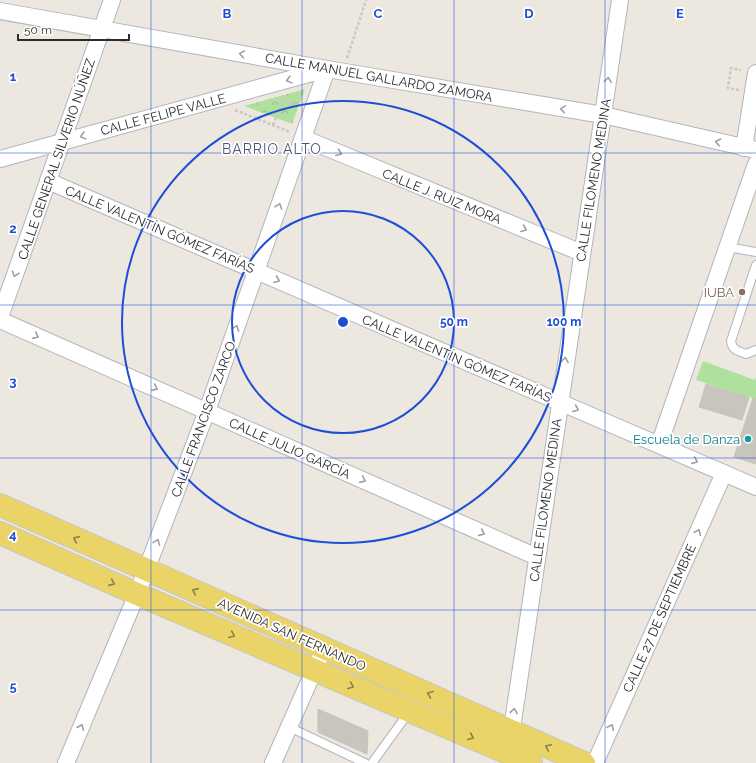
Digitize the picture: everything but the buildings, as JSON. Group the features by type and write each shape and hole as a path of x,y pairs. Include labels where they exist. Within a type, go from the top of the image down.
{"main road":[{"name":"AVENIDA SAN FERNANDO","path":"0,505 584,763"},
{"name":"AVENIDA SAN FERNANDO","path":"0,533 137,594 409,711 507,758 531,763"}],"street":[{"name":"CALLE GENERAL SILVERIO NÚÑEZ","path":"0,319 112,0"},
{"name":"CALLE FILOMENO MEDINA","path":"507,758 620,0"},
{"name":"CALLE MANUEL GALLARDO ZAMORA","path":"0,11 102,28 327,70 603,115 750,149"},
{"name":"CALLE FELIPE VALLE","path":"0,159 327,70"},
{"name":"CALLE FRANCISCO ZARCO","path":"66,763 137,594 207,411 327,70"},
{"path":"750,149 756,73"},
{"name":"CALLE J. RUIZ MORA","path":"303,138 582,253"},
{"path":"659,445 756,164"},
{"name":"CALLE VALENTÍN GÓMEZ FARÍAS","path":"48,181 756,487"},
{"name":"CALLE JULIO GARCÍA","path":"0,319 537,557"},
{"name":"CALLE 27 DE SEPTIEMBRE","path":"595,763 724,474"},
{"path":"273,763 324,648"}],"lane":[{"path":"728,248 756,252"},
{"path":"756,264 731,341 735,350 746,354 756,350"},
{"path":"372,763 409,711"},
{"path":"289,727 365,763"}],"path":[{"path":"343,72 366,0"},
{"path":"273,126 284,101 278,83"},
{"path":"213,101 303,138"},
{"path":"284,101 312,110"}],"green space":[{"path":"305,89 292,124 244,106"},
{"path":"703,361 755,380 756,376 756,399 696,380"}],"place":[{"name":"IUBA","path":"742,292"},
{"name":"Escuela de Danza","path":"748,439"}],"district":[{"name":"BARRIO ALTO","path":"272,149"}]}
